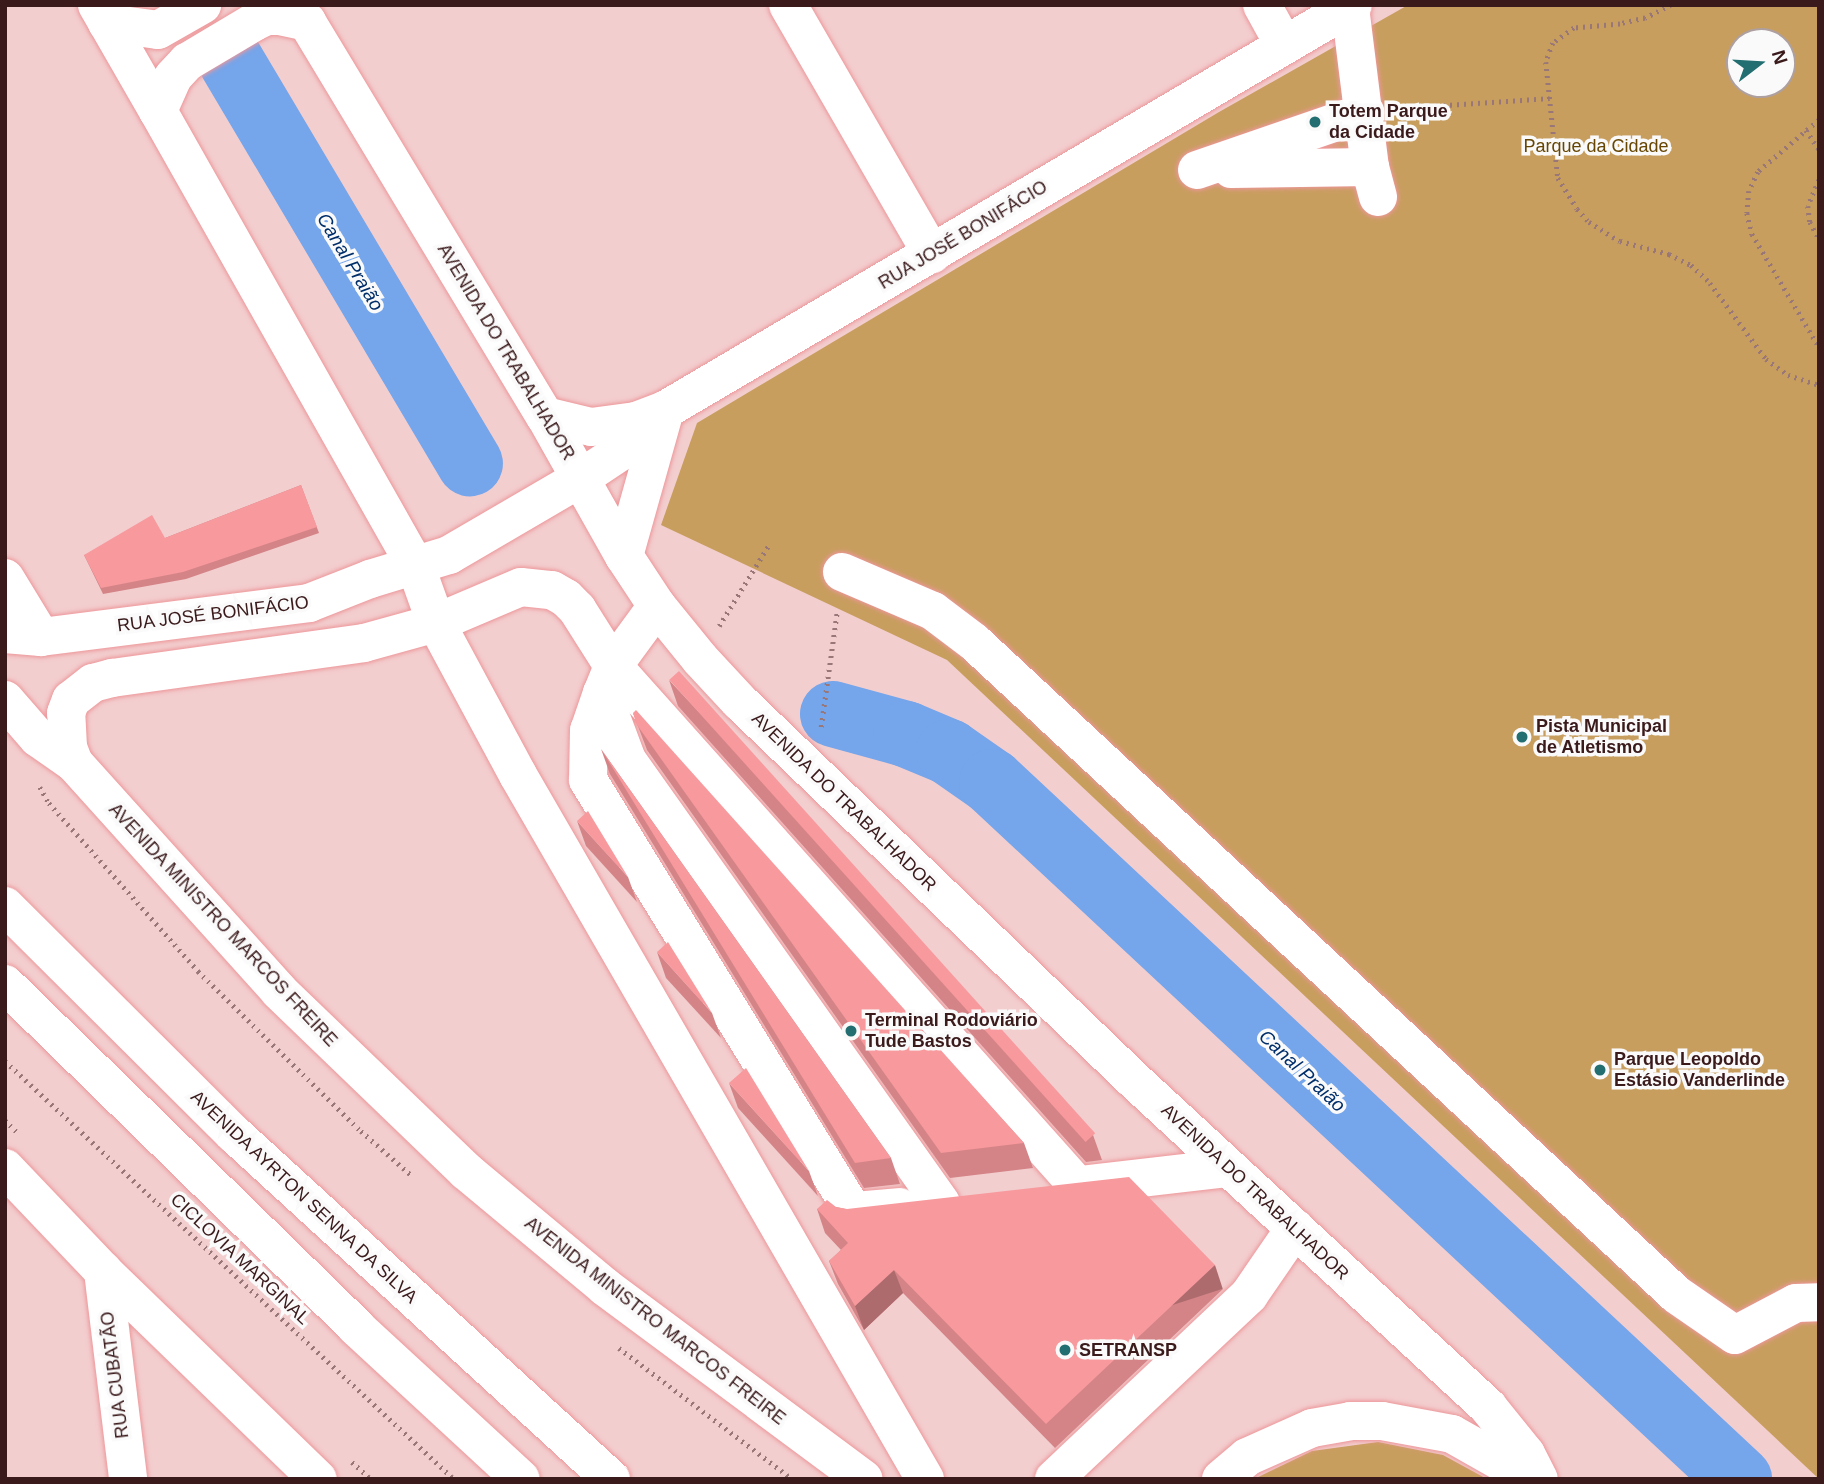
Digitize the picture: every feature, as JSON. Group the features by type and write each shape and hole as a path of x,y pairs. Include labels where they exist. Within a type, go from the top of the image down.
{"main road":[{"path":"102,14 146,30 168,25 202,5"},
{"path":"788,5 932,254"},
{"path":"1262,5 1284,45"},
{"path":"1352,6 1374,182 1197,170 1365,112"},
{"name":"RUA JOSÉ BONIFÁCIO","path":"23,636 309,603 370,579 416,567 477,541 632,444 665,410 1352,6"},
{"path":"158,111 173,77 187,62 267,16 302,13"},
{"name":"AVENIDA DO TRABALHADOR","path":"302,13 545,416 624,556 657,606 700,659 750,712 1227,1168 1488,1407 1526,1454 1539,1479"},
{"path":"102,14 416,567 436,623 518,775 925,1479"},
{"path":"545,416 591,427 636,421 665,410"},
{"path":"624,556 665,410"},
{"path":"842,572 933,611 974,642 1677,1295 1735,1335 1796,1303 1819,1302"},
{"path":"5,578 23,636"},
{"path":"74,763 68,747 66,713 71,700 93,683 112,678 364,643 436,623 522,587 552,590 577,609 607,679 627,760 941,1203"},
{"path":"657,606 607,679 589,730 587,780 853,1211 982,1198"},
{"path":"79,692 91,630"},
{"path":"607,679 1078,1186"},
{"name":"AVENIDA MINISTRO MARCOS FREIRE","path":"5,700 38,738 74,763 279,991 429,1138 605,1287 864,1479"},
{"name":"AVENIDA AYRTON SENNA DA SILVA","path":"5,906 234,1134 611,1479"},
{"path":"5,984 356,1327 521,1479"},
{"path":"5,1168 103,1271 318,1479"},
{"path":"1037,1191 1227,1168"},
{"path":"1054,1479 1249,1295 1294,1228"},
{"name":"RUA CUBATÃO","path":"103,1271 128,1479"},
{"path":"1222,1479 1247,1457 1312,1428 1350,1421 1382,1421 1452,1434 1514,1469 1524,1479"}],"path":[{"path":"1671,5 1645,18 1620,24 1581,26 1563,34 1550,49 1546,62 1558,178 1577,209 1589,222 1620,241 1669,254 1692,265 1710,283 1766,359 1788,375 1819,385"},
{"path":"1365,112 1550,99"},
{"path":"1819,120 1758,172 1749,191 1747,213 1752,234 1819,347"},
{"path":"1806,130 1819,149"},
{"path":"1819,180 1808,206 1810,222 1819,239"},
{"path":"700,659 770,543"},
{"name":"CICLOVIA MARGINAL","path":"5,1061 454,1479"}],"green space":[{"name":"Parque Leopoldo Estásio Vanderlinde","path":"1408,5 1819,5 1819,1479 947,660 661,525 697,423 1219,112"},
{"path":"1378,1442 1443,1455 1487,1479 1254,1479 1312,1451"}],"building":[{"path":"301,485 317,527 183,572 101,588 84,555 152,515 165,538"},
{"path":"679,671 1095,1133 1086,1142 669,680"},
{"path":"636,710 1024,1143 941,1153 637,725 633,713"},
{"path":"601,749 891,1158 855,1163"},
{"path":"588,811 628,877 577,821"},
{"path":"668,942 712,1013 657,952"},
{"path":"746,1068 809,1171 729,1083"},
{"path":"1129,1177 1215,1265 1046,1424 894,1270 855,1306 829,1261 848,1243 817,1209 827,1200 836,1207 847,1209"}],"waterway":[{"name":"Canal Praião","path":"231,61 470,463"},
{"name":"Canal Praião","path":"833,714 906,734 949,752 992,782 1739,1479"}],"place":[{"name":"Totem Parque da Cidade","path":"1315,122"},
{"name":"Pista Municipal de Atletismo","path":"1522,737"},
{"name":"Terminal Rodoviário Tude Bastos","path":"851,1031"},
{"name":"Parque Leopoldo Estásio Vanderlinde","path":"1600,1070"},
{"name":"SETRANSP","path":"1065,1350"}],"park label":[{"name":"Parque da Cidade","path":"1596,146"}]}
